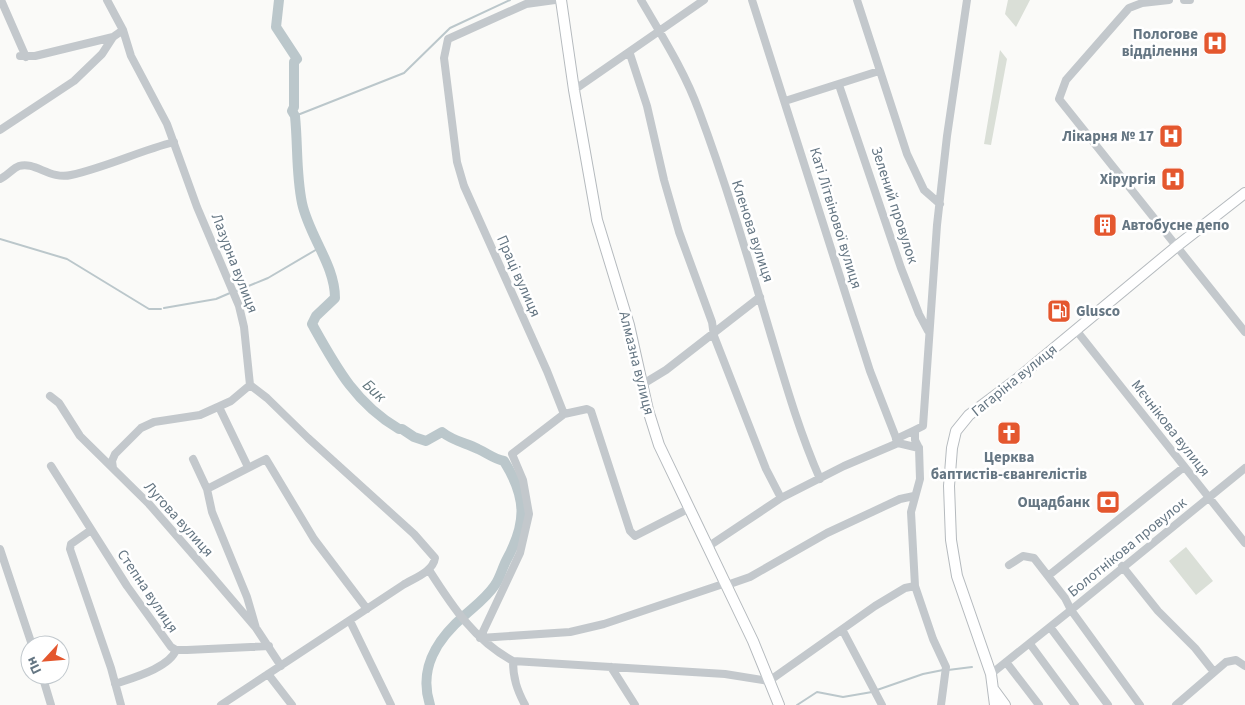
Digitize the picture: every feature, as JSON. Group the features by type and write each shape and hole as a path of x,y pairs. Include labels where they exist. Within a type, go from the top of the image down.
{"main road":[{"name":"Алмазна вулиця","path":"562,0 574,90 597,220 629,325 659,445 669,470 727,584 779,705"},
{"name":"Гагаріна вулиця","path":"995,705 991,674 957,576 951,531 949,486 952,448 956,431 969,415 1076,330 1176,246 1245,193"},
{"path":"993,688 1005,705"}],"street":[{"path":"0,0 23,56 113,37"},
{"name":"Лазурна вулиця","path":"107,0 123,30 131,56 159,106 209,236 239,306 244,327 250,385"},
{"name":"Праці вулиця","path":"555,0 526,4 486,23 453,35 446,43 444,58 457,162 464,186 547,371 564,414"},
{"name":"Кленова вулиця","path":"641,0 682,69 699,110 760,297 785,384 808,452 820,479"},
{"path":"574,90 630,54 704,0"},
{"name":"Каті Літвінової вулиця","path":"752,0 870,371 897,441"},
{"path":"857,0 908,154 924,190 940,204"},
{"path":"709,546 781,498 897,441 923,426 929,333 947,136 967,0"},
{"path":"1169,0 1142,3 1129,8 1066,80 1059,100 1245,332"},
{"path":"0,130 74,81 102,54 113,37 123,30"},
{"path":"630,54 647,106 664,180 679,232 715,330 714,336 766,470 781,498"},
{"path":"785,102 879,71"},
{"name":"Зелений провулок","path":"839,85 901,268 919,314 929,333"},
{"path":"0,179 19,166 32,166 54,176 69,176 110,165 151,148 174,142"},
{"path":"643,384 677,362 715,330 760,297"},
{"name":"Мєчнікова вулиця","path":"1076,330 1245,543"},
{"path":"113,468 112,461 115,454 141,428 154,422 200,415 232,401 250,385 267,398 308,438 414,534 432,552 435,558 432,568 221,705"},
{"name":"Лугова вулиця","path":"50,396 59,403 80,436 149,504 256,628 281,666"},
{"path":"219,406 248,467"},
{"path":"480,638 520,553 529,514 523,480 512,454 564,414 587,409 591,411 627,525 635,536 690,508"},
{"path":"915,430 915,440 919,448 920,478 911,512 915,586 946,671 941,705"},
{"path":"897,441 919,448"},
{"path":"193,459 207,490 212,512 247,596 256,628"},
{"path":"207,490 266,459 314,539 367,609"},
{"name":"Степна вулиця","path":"51,466 165,642 176,650 269,646"},
{"path":"1048,576 1184,467"},
{"name":"Болотнікова провулок","path":"1140,705 1071,610 1122,566 1245,468"},
{"path":"480,638 570,632 604,624 750,577 827,533 900,499 914,496"},
{"path":"91,530 70,544 70,548 121,705"},
{"path":"0,549 29,635"},
{"path":"991,674 1071,610 1065,598 1034,558 1023,556 1009,565"},
{"path":"1122,566 1158,611 1195,648 1214,672"},
{"path":"432,568 454,608 468,626 499,653 513,661 725,674 769,681 843,631 875,606 905,588 915,586"},
{"path":"350,621 391,705"},
{"path":"1050,627 1108,705"},
{"path":"843,631 882,705"},
{"path":"1030,644 1075,705"},
{"path":"115,684 141,675 169,660 176,650"},
{"path":"1176,705 1214,672 1232,660 1241,662 1245,666"},
{"path":"513,661 517,689 525,705"},
{"path":"1006,662 1039,705"},
{"path":"611,667 635,705"},
{"path":"268,674 292,705"},
{"path":"45,685 51,705"}],"shaded area":[{"path":"1008,0 1030,0 1016,27 1005,14"},
{"path":"1000,50 1007,59 991,145 984,144"},
{"path":"1186,547 1213,581 1196,595 1169,561"}],"waterway":[{"name":"Бик","path":"279,0 276,27 297,59 294,62 294,107 292,111 295,116 302,203 305,215 331,274 334,286 335,298 316,316 312,324 338,369 358,396 370,408 399,429 414,437 426,441 442,432 455,440 504,461 512,474 520,499 522,511 518,535 497,582 485,597 446,634 432,655 426,679 430,705"},
{"path":"295,116 404,73 450,28 510,0"},
{"path":"0,239 67,259 149,309 161,309"},
{"path":"234,292 268,278 319,248"},
{"path":"164,308 216,299 230,293"},
{"path":"948,670 972,667"},
{"path":"877,690 923,674 943,670"},
{"path":"797,705 817,692 843,697 872,692"}],"place":[{"name":"Пологове відділення","path":"1215,43"},
{"name":"Лікарня № 17","path":"1171,136"},
{"name":"Хірургія","path":"1173,179"},
{"name":"Автобусне депо","path":"1105,225"},
{"name":"Glusco","path":"1059,311"},
{"name":"Церква баптистів-євангелістів","path":"1009,433"},
{"name":"Ощадбанк","path":"1108,502"}]}
